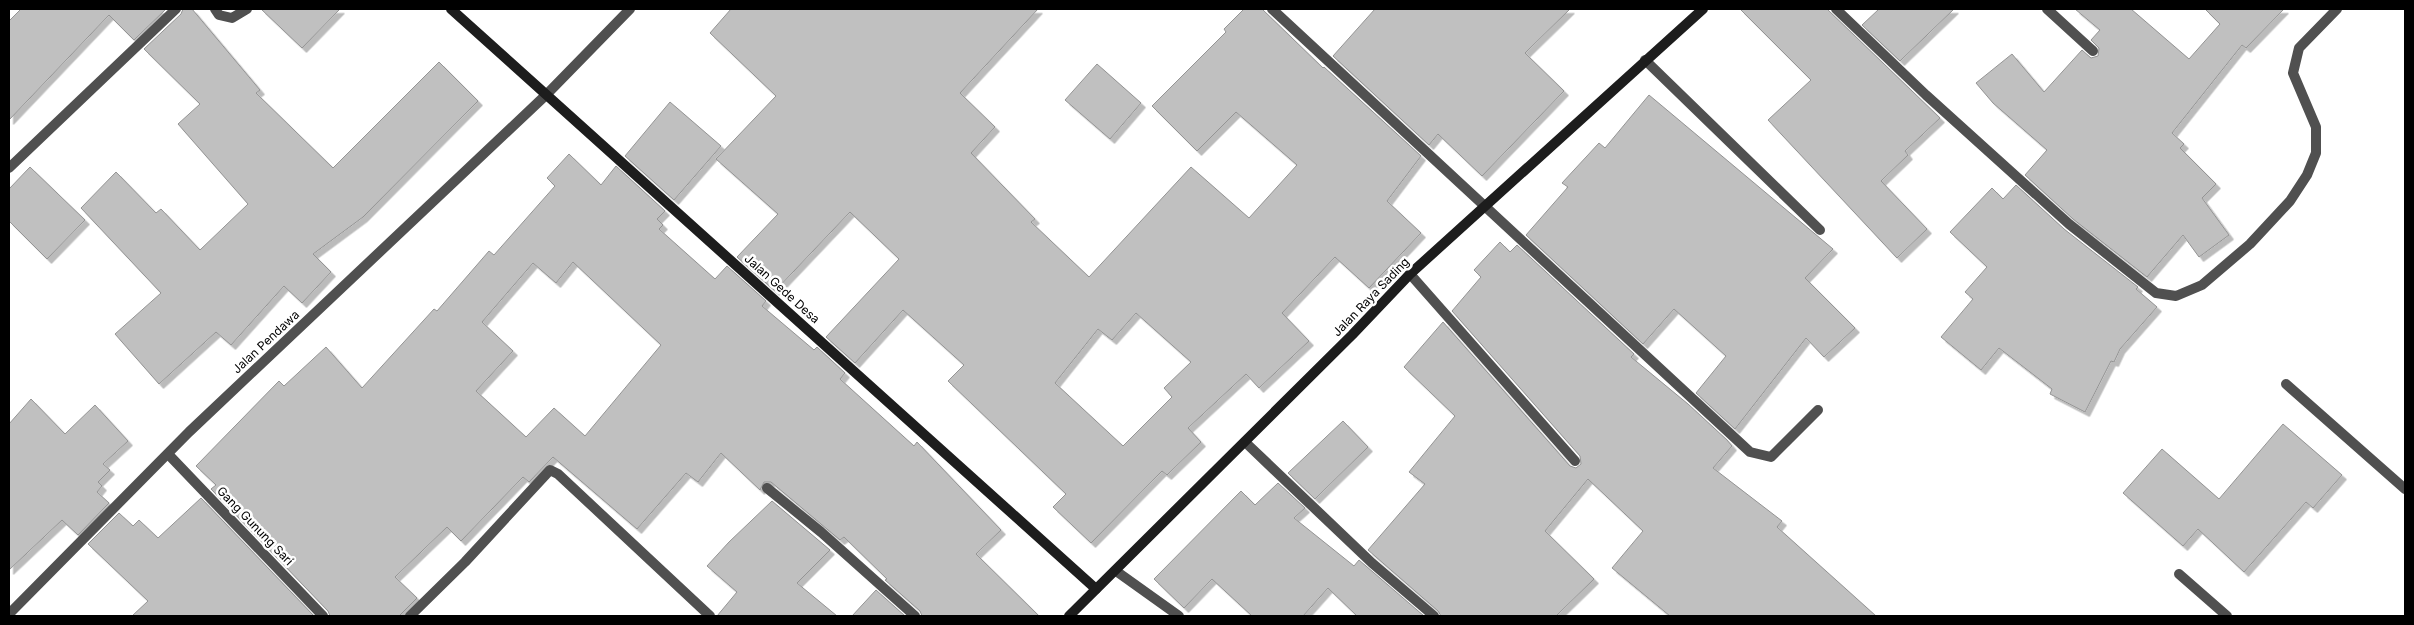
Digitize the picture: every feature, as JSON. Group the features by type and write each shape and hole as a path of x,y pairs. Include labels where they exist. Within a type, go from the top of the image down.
{"street":[{"path":"9,168 176,9"},
{"path":"215,9 219,15 232,18 247,9"},
{"name":"Jalan Gede Desa","path":"451,9 1096,589"},
{"name":"Jalan Pendawa","path":"9,614 168,454 547,94 630,9"},
{"path":"1272,9 1750,452 1771,457 1818,410"},
{"name":"Jalan Raya Sading","path":"1069,616 1116,571 1410,274 1703,9"},
{"path":"1836,9 1926,95 2069,224 2156,292 2176,296 2202,285 2250,244 2290,201 2307,175 2316,153 2316,127 2293,73 2299,48 2337,9"},
{"path":"2047,9 2093,51"},
{"path":"1645,60 1820,230"},
{"path":"1410,274 1575,461"},
{"path":"2286,384 2405,489"},
{"path":"1244,442 1372,563 1434,616"},
{"name":"Gang Gunung Sari","path":"168,454 323,616"},
{"path":"410,616 465,562 550,470 558,474 710,616"},
{"path":"768,488 821,532 914,616"},
{"path":"1116,571 1178,616"},
{"path":"2179,574 2227,616"}],"building":[{"path":"21,9 166,9 134,40 109,15 9,120 9,21"},
{"path":"183,9 192,9 260,90 256,93 333,168 439,62 478,101 363,217 313,254 331,272 302,303 284,286 231,345 216,332 159,384 115,334 161,293 81,208 116,172 156,213 161,209 200,250 248,204 178,124 200,104 144,49 181,14"},
{"path":"261,9 340,9 302,48"},
{"path":"731,9 1038,9 960,93 995,127 971,153 1035,219 1031,222 1089,277 1191,167 1249,218 1297,165 1236,112 1197,151 1152,106 1226,32 1224,29 1244,9 1262,9 1323,68 1421,156 1387,201 1421,233 1369,288 1335,257 1282,313 1309,341 1259,388 1246,374 1188,428 1201,442 1167,475 1162,471 1091,543 1053,507 1066,494 948,381 964,365 903,310 855,363 826,337 899,259 850,212 775,291 737,257 778,214 716,159 776,96 710,33","holes":["1136,313 1191,362 1164,388 1172,397 1123,446 1055,383 1098,329 1112,340"]},
{"path":"1375,9 1570,9 1525,53 1564,91 1482,176 1438,134 1429,145 1333,56"},
{"path":"1740,9 1827,9 1940,118 1905,151 1908,155 1881,181 1927,229 1897,258 1768,120 1811,80"},
{"path":"1879,9 1954,9 1900,61 1862,25"},
{"path":"2075,9 2131,9 2189,59 2220,24 2205,9 2284,9 2246,48 2242,45 2172,133 2184,144 2180,148 2216,184 2202,198 2229,235 2199,257 2183,235 2147,277 2073,219 2025,175 2047,150 1993,103 1976,83 2012,54 2044,92 2082,50 2091,58 2098,56 2099,48 2091,40 2100,30"},
{"path":"1097,64 1141,103 1110,139 1065,100"},
{"path":"1649,95 1833,249 1805,278 1855,328 1824,357 1806,338 1735,429 1696,393 1726,356 1674,309 1643,344 1526,235 1568,187 1562,183 1599,143 1605,148"},
{"path":"670,102 721,146 674,200 625,156"},
{"path":"569,154 601,185 616,166 665,211 657,219 663,225 659,229 715,279 727,266 766,301 762,306 814,350 817,347 845,373 840,379 914,446 917,442 1001,530 976,554 1039,616 922,616 920,611 885,580 887,579 844,537 840,540 771,482 764,482 760,490 721,453 698,482 686,473 637,529 553,457 529,482 523,477 461,541 447,527 395,577 417,598 399,616 330,616 328,611 211,489 216,485 196,466 279,381 284,386 326,347 362,388 434,309 437,311 489,251 494,255 555,186 547,178","holes":["573,262 661,345 585,436 554,408 526,437 476,391 513,351 482,322 533,263 556,283"]},
{"path":"30,167 85,220 47,259 9,221 9,189"},
{"path":"2016,185 2064,229 2138,287 2136,289 2157,307 2120,349 2114,362 2111,361 2085,412 2050,394 2052,389 1999,348 1981,370 1941,337 1973,299 1965,292 1987,267 1950,232 1992,188 2003,199"},
{"path":"1500,242 1510,252 1517,245 1634,354 1631,357 1688,404 1727,440 1732,446 1713,468 1782,521 1777,527 1876,616 1670,616 1612,568 1643,531 1588,479 1545,531 1594,579 1556,616 1441,616 1438,611 1368,550 1425,484 1409,472 1455,416 1404,367 1443,322 1570,466 1576,468 1581,464 1580,456 1452,311 1481,277 1474,270"},
{"path":"31,399 65,434 95,405 128,441 103,464 110,470 98,482 102,486 97,492 109,503 78,535 62,520 9,570 9,424"},
{"path":"1343,421 1368,447 1315,499 1288,473"},
{"path":"2283,424 2342,475 2313,508 2306,502 2244,572 2198,529 2183,546 2123,493 2162,449 2219,499"},
{"path":"1278,483 1305,508 1294,518 1354,566 1359,560 1424,616 1357,616 1328,588 1303,616 1252,616 1212,579 1184,608 1154,579 1241,491 1255,505"},
{"path":"201,498 314,616 132,616 148,601 88,544 119,513 133,526 139,520 158,538"},
{"path":"772,501 830,550 797,583 837,616 717,616 737,592 707,566"},
{"path":"876,590 905,616 852,616"}]}
